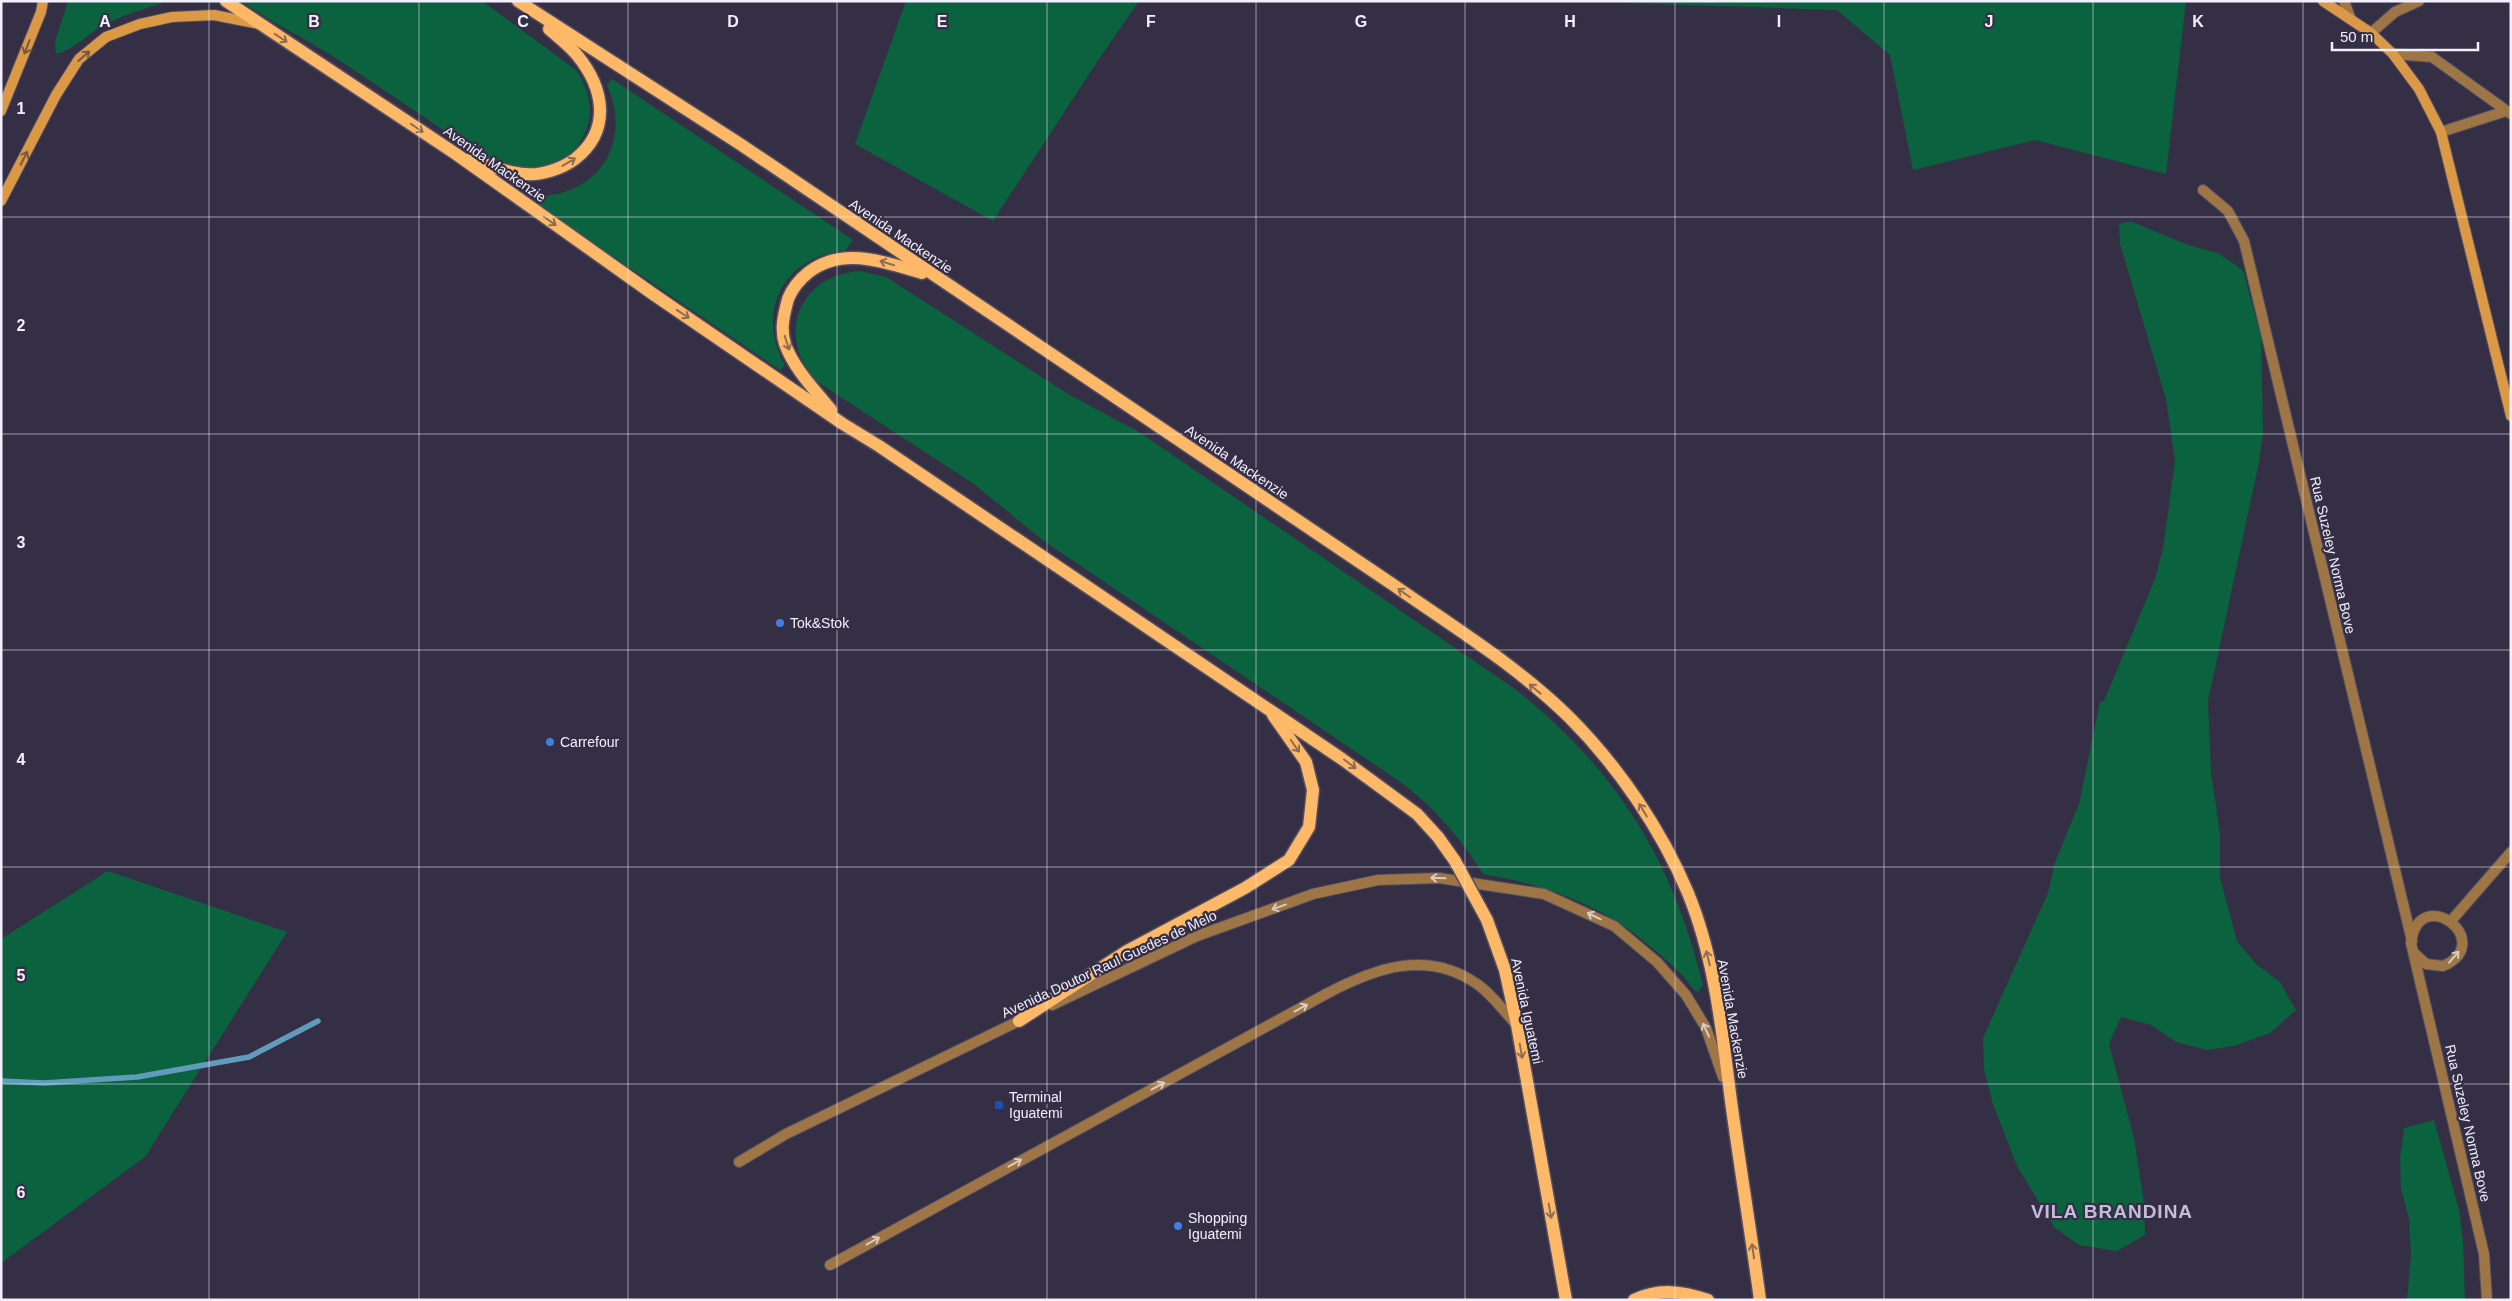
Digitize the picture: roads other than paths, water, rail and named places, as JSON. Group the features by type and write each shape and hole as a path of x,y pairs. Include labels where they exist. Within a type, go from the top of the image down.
{"main road":[{"name":"Avenida Mackenzie","path":"226,1 456,154 653,294 843,424 1267,706"},
{"name":"Avenida Mackenzie","path":"521,4 740,144 1492,653 1568,717 1604,757 1636,799 1688,893 1705,946 1717,995 1732,1109"},
{"path":"456,154 492,167 526,175 545,172 568,164 581,154 596,136 601,115 598,93 589,72 576,54 521,4"},
{"path":"843,424 807,381 785,344 782,319 791,292 804,276 818,266 841,258 878,260 934,277"},
{"path":"1019,1021 1127,951 1245,888 1289,860 1309,827 1313,790 1306,762 1267,706"},
{"name":"Avenida Iguatemi","path":"1267,706 1417,814 1438,836 1455,861 1487,920 1505,970 1566,1300"},
{"path":"1732,1109 1760,1300"},
{"path":"1634,1300 1665,1290 1692,1294 1708,1300"}],"street":[{"path":"1,111 43,1"},
{"path":"2323,1 2350,17 2371,33 2393,54 2419,89 2441,132 2511,416"},
{"path":"2344,1 2350,17"},
{"path":"2371,33 2395,12 2419,1"},
{"path":"1,201 56,95 79,59 106,37 140,24 172,17 214,15 262,25"},
{"path":"2393,54 2432,57 2509,112"},
{"path":"2441,132 2509,112"},
{"name":"Rua Suzeley Norma Bove","path":"2203,190 2228,211 2244,241 2412,941"},
{"path":"2451,921 2511,852"},
{"name":"Avenida Doutor Raul Guedes de Melo","path":"739,1162 786,1134 1197,936 1313,894 1378,880 1438,878 1544,894 1614,926 1657,962 1691,1003 1706,1028 1719,1061 1732,1109"},
{"path":"2437,916 2451,921 2457,927 2462,942 2457,956 2451,963 2434,967 2426,964 2414,953 2412,941 2416,927 2422,920 2437,916"},
{"name":"Rua Suzeley Norma Bove","path":"2414,953 2484,1254 2487,1300"},
{"path":"830,1265 1326,994 1374,971 1402,966 1431,965 1454,970 1478,985 1516,1025"}],"waterway":[{"path":"1,1081 44,1083 137,1077 249,1057 318,1021"}],"place":[{"name":"Tok&Stok","path":"780,623"},
{"name":"Carrefour","path":"550,742"},
{"name":"Terminal Iguatemi","path":"999,1105"},
{"name":"Shopping Iguatemi","path":"1178,1226"}],"district":[{"name":"VILA BRANDINA","path":"2112,1211"}]}
